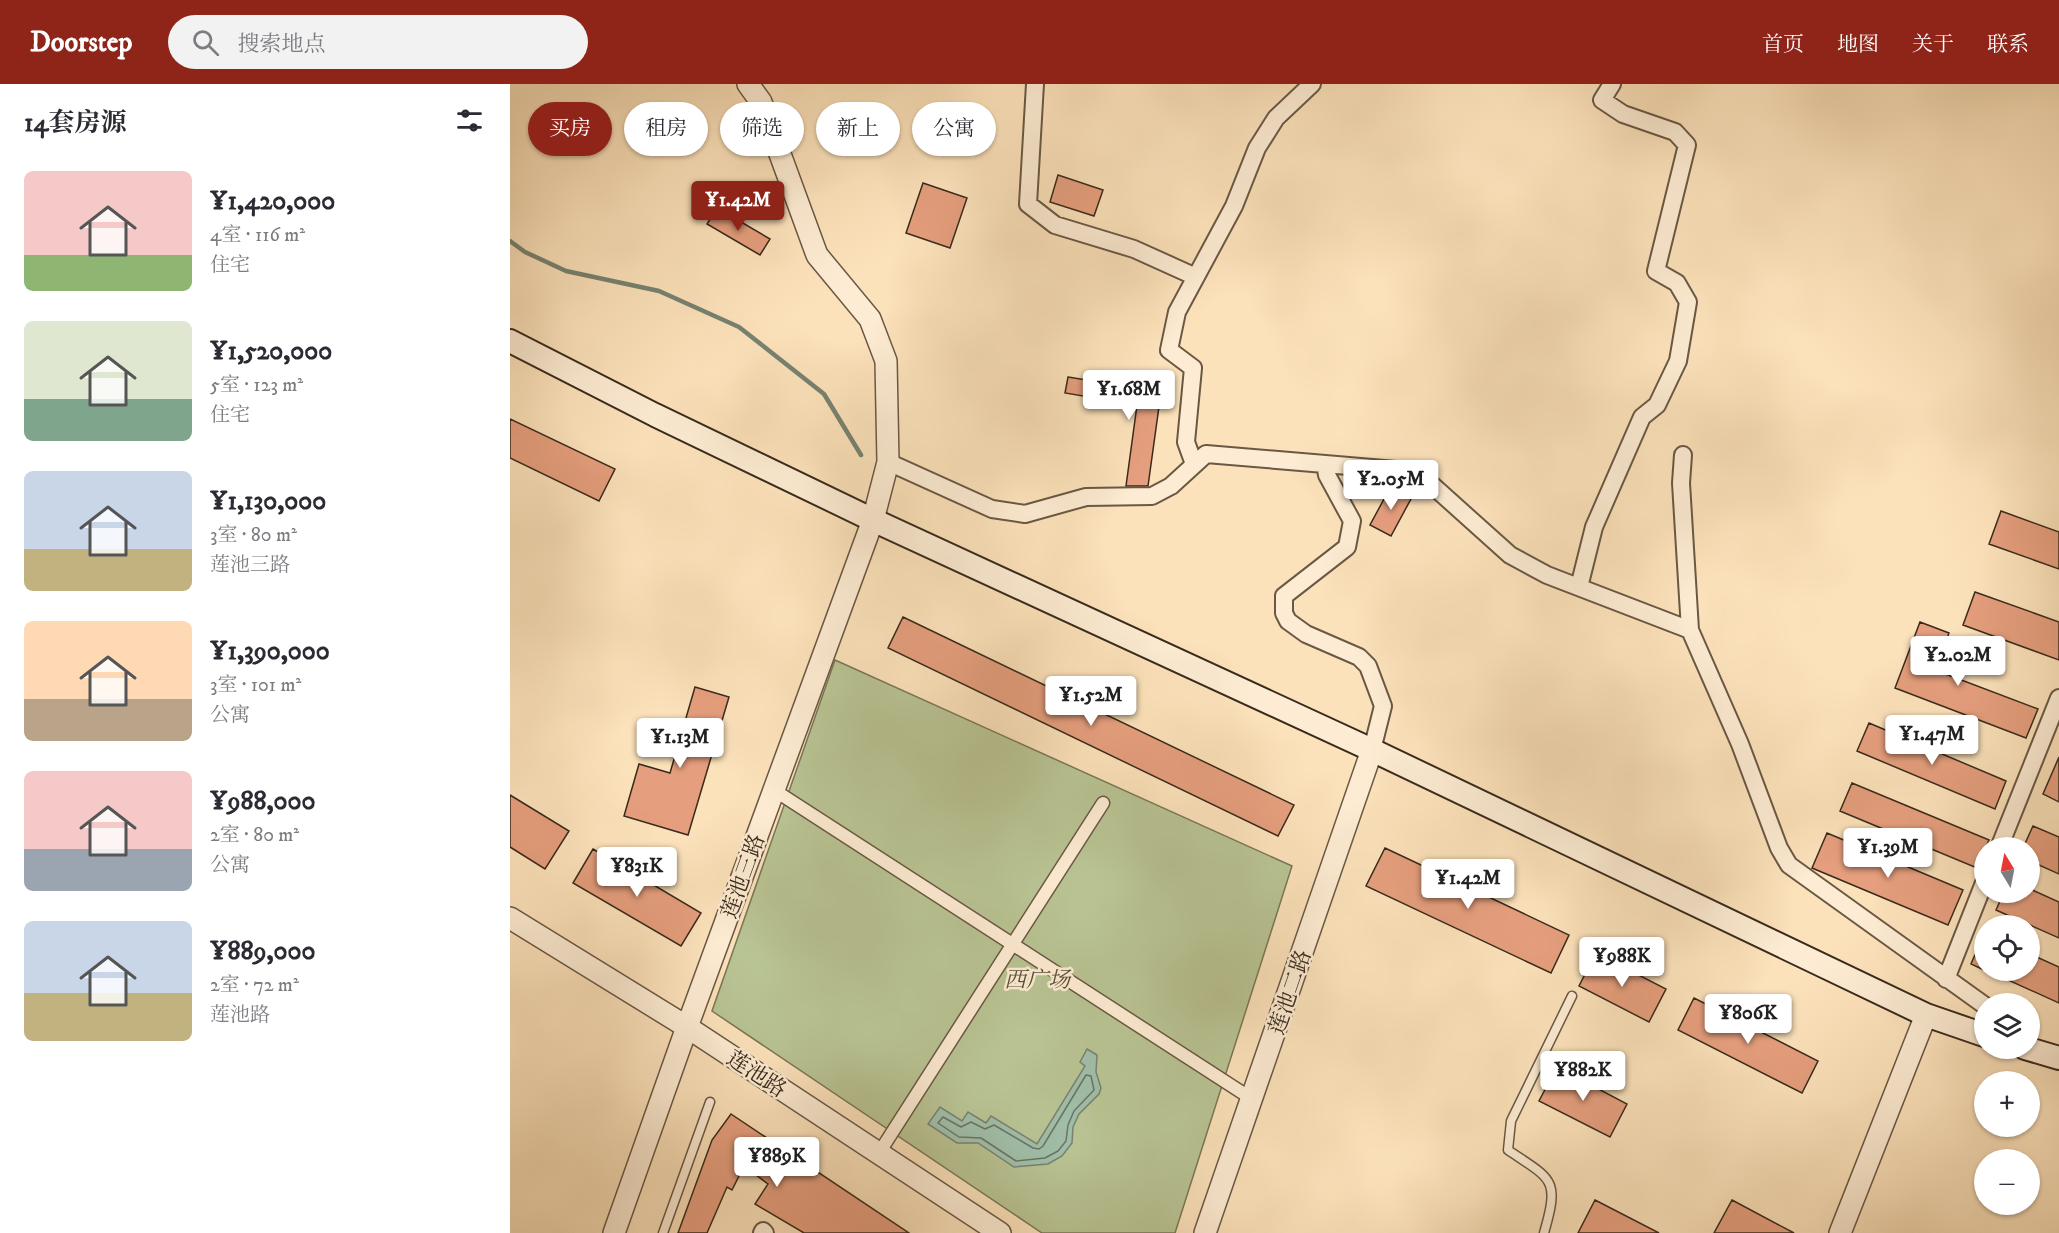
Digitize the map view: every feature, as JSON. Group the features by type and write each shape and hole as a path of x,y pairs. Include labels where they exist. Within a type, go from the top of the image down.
{"main road":[{"path":"510,341 655,415 873,520 1372,750 1926,1015 1974,1032"},
{"path":"2040,1053 2059,1058"}],"street":[{"name":"莲池三路","path":"614,1233 873,520 888,462 886,361 870,319 817,255 761,102 748,84"},
{"path":"1035,84 1028,204 1055,225 1134,249 1196,277"},
{"path":"1194,464 1186,442 1192,368 1169,350 1177,312 1234,206 1257,148 1276,118 1312,84"},
{"path":"1579,587 1594,527 1642,417 1657,405 1678,361 1688,302 1677,283 1656,271 1687,145 1675,132 1623,114 1602,100 1612,84"},
{"path":"888,462 992,509 1025,514 1086,497 1152,496 1171,486 1206,454 1396,470 1432,485 1510,555 1547,575 1690,630"},
{"path":"1683,455 1681,483 1690,630 1740,744 1779,848 1789,865 1974,998"},
{"path":"1325,464 1327,475 1352,521 1347,547 1284,596 1284,613 1288,621 1306,634 1359,657 1368,666 1383,705 1372,750"},
{"path":"2003,837 2059,698"},
{"name":"莲池二路","path":"1205,1233 1372,750"},
{"path":"774,790 1252,1098"},
{"path":"879,1153 1103,803"},
{"path":"1946,978 1976,903"},
{"name":"莲池路","path":"510,918 687,1027 1000,1233"},
{"path":"1840,1233 1926,1015"}],"lane":[{"path":"1544,1233 1553,1203 1551,1183 1540,1171 1508,1150 1511,1121 1572,996"},
{"path":"663,1233 710,1102"}],"green space":[{"name":"西广场","path":"835,660 1292,866 1175,1233 1042,1233 712,1011"}],"water":[{"path":"1087,1049 1097,1055 1096,1072 1101,1088 1099,1094 1079,1114 1073,1127 1072,1143 1062,1156 1048,1164 1014,1167 978,1143 957,1143 928,1124 940,1107 962,1121 968,1112 986,1123 991,1116 1037,1144 1085,1066 1080,1062"}],"building":[{"path":"1058,175 1103,190 1094,216 1050,202"},
{"path":"923,183 967,198 950,248 906,233"},
{"path":"717,208 770,239 760,255 707,224"},
{"path":"1068,377 1161,392 1148,486 1126,486 1137,405 1065,393"},
{"path":"510,419 615,469 599,501 510,458"},
{"path":"1391,486 1412,497 1391,536 1370,525"},
{"path":"2001,511 2059,532 2059,569 1989,544"},
{"path":"1975,592 2059,622 2059,660 1963,625"},
{"path":"903,617 1294,805 1278,836 888,648"},
{"path":"1920,622 1949,633 1935,670 2038,709 2026,738 1895,688"},
{"path":"695,687 729,697 688,835 624,816 639,764 670,773"},
{"path":"1869,723 2006,781 1995,809 1857,751"},
{"path":"2059,757 2059,802 2043,794"},
{"path":"1852,783 1982,837 1974,837 1974,867 1840,811"},
{"path":"510,795 569,831 545,869 510,847"},
{"path":"2033,826 2059,837 2059,874 2040,865 2040,837 2028,837"},
{"path":"1827,833 1963,890 1948,925 1812,868"},
{"path":"1385,848 1569,935 1551,973 1366,886"},
{"path":"593,849 701,913 681,946 573,883"},
{"path":"2040,893 2059,902 2059,938 2040,930 2040,915 2007,915 1996,910 1999,903 2040,903"},
{"path":"1596,953 1666,989 1649,1022 1579,986"},
{"path":"2040,958 2059,967 2059,1003 2010,981 2040,981"},
{"path":"1694,998 1818,1061 1802,1093 1678,1030"},
{"path":"1557,1067 1627,1104 1610,1137 1539,1101"},
{"path":"731,1114 909,1233 804,1233 755,1204 768,1184 744,1166 732,1190 727,1187 707,1233 678,1233 712,1140"},
{"path":"1595,1200 1659,1233 1578,1233"},
{"path":"1732,1200 1794,1233 1714,1233"}],"waterway":[{"path":"510,241 525,252 566,271 659,291 739,327 824,394 861,455"}]}
